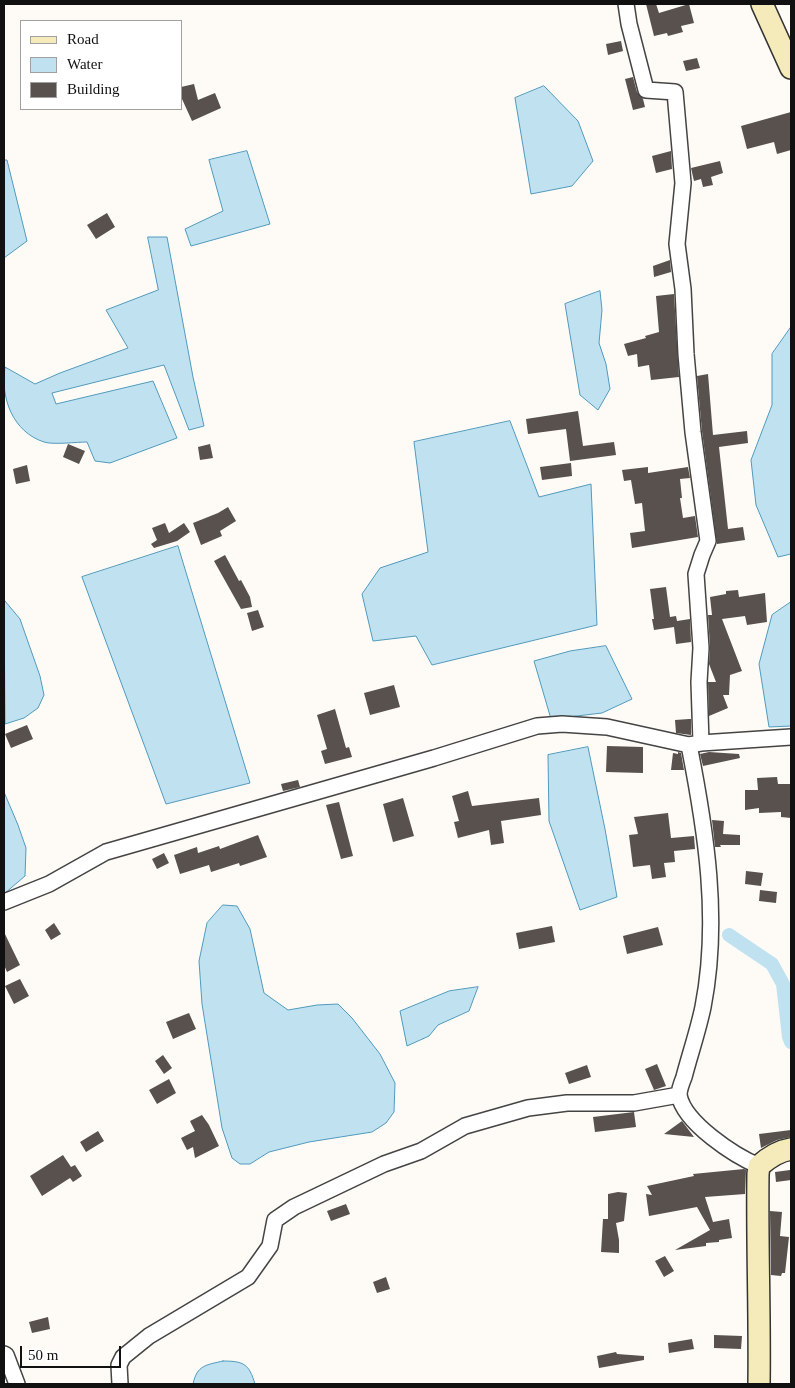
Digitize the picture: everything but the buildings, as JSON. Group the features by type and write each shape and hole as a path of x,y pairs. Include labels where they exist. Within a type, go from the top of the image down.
{"main road":[{"path":"762,4 791,68"},
{"path":"760,1384 760,1303 757,1237 759,1166 769,1157 791,1149"}],"street":[{"path":"626,4 629,24 646,90 675,92 683,183 677,244 683,289 686,354 693,432 708,541 696,574 701,648 695,744 710,876 709,952 703,1008 679,1094 688,1114 715,1141 745,1160 759,1166"},
{"path":"4,902 49,884 106,852 434,758 537,726 562,724 607,727 695,744 791,737"},
{"path":"120,1384 120,1366 123,1357 149,1336 248,1278 270,1246 275,1220 294,1207 384,1164 421,1151 465,1126 528,1108 567,1103 634,1103 679,1094"},
{"path":"4,1354 17,1384"}],"water":[{"path":"544,86 578,121 593,161 572,186 531,194 515,98"},
{"path":"247,151 270,224 191,246 185,229 223,211 209,160"},
{"path":"4,160 7,160 27,241 4,258"},
{"path":"148,237 167,237 204,426 189,430 164,365 52,393 56,404 153,381 177,438 110,463 95,461 87,442 48,443 33,437 17,422 7,402 4,379 5,367 35,384 128,348 106,310 158,290"},
{"path":"600,291 602,310 599,343 606,364 610,389 598,410 580,395 565,304"},
{"path":"791,327 791,554 778,557 756,505 751,460 772,405 772,354"},
{"path":"510,421 539,497 591,484 597,625 432,665 416,636 373,641 362,594 380,568 428,552 414,442"},
{"path":"178,546 250,783 166,804 82,577"},
{"path":"4,602 20,619 40,676 44,695 38,708 24,718 5,724"},
{"path":"791,602 791,726 769,727 759,664 772,615"},
{"path":"606,646 632,699 602,713 551,719 534,661 570,651"},
{"path":"588,747 617,897 580,910 549,821 548,755"},
{"path":"4,792 26,848 25,876 4,894"},
{"path":"223,905 237,906 250,929 264,993 288,1010 317,1005 338,1004 352,1018 380,1054 395,1083 394,1112 386,1123 372,1132 309,1142 269,1152 250,1164 240,1164 232,1158 222,1128 202,1004 199,961 207,923"},
{"path":"478,987 469,1011 438,1025 429,1036 407,1046 400,1011 449,991"},
{"path":"223,1361 245,1365 255,1384 193,1384 200,1369"}],"waterway":[{"path":"729,935 772,964 783,984 791,1042"}]}
